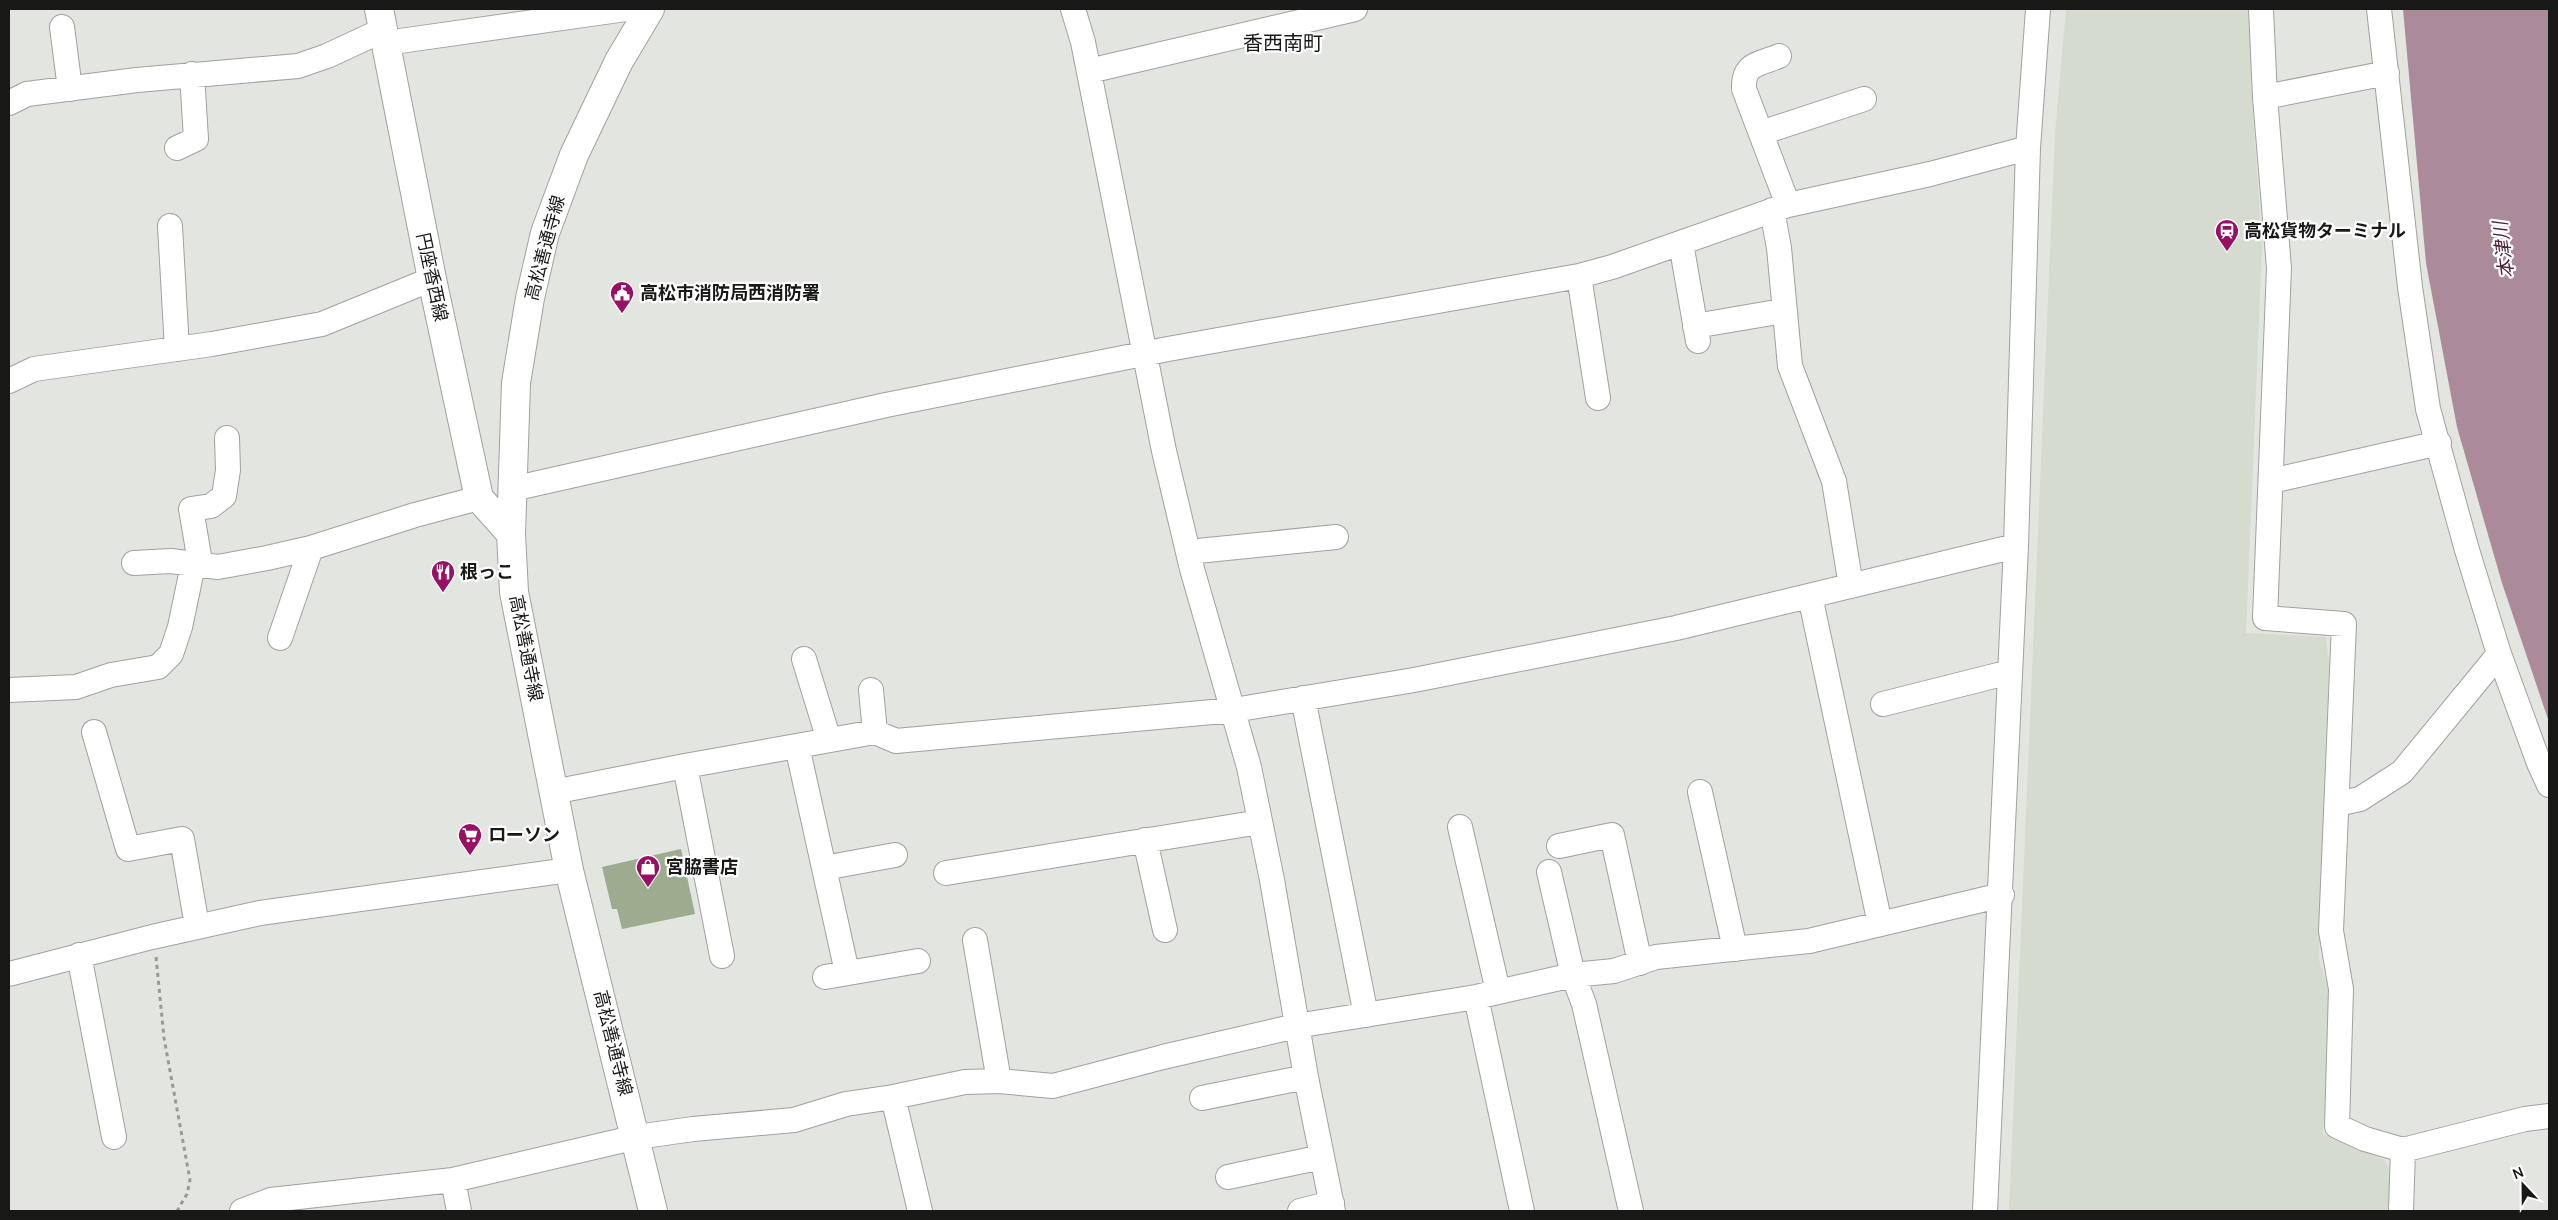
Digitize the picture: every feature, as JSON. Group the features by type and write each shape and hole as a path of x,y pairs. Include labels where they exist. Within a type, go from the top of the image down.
{"main road":[{"name":"高松善通寺線","path":"649,10 619,61 574,154 545,233 530,298 516,383 511,534 514,592 553,792 570,870 637,1137 653,1211"},
{"name":"円座香西線","path":"383,27 432,279 479,498 511,534"}],"street":[{"path":"9,103 27,94 192,74 298,66 326,56 383,27 626,9 649,10"},
{"path":"1073,9 1089,71 1144,355 1188,552 1234,710 1260,822 1296,1026 1332,1207 1300,1211"},
{"path":"1089,71 1355,9"},
{"path":"1985,1211 2002,895 2016,546 2028,148 2038,9"},
{"path":"2261,9 2265,97 2279,268 2265,618 2344,624 2331,931 2341,989 2337,1126 2365,1139 2403,1150 2525,1119 2549,1116"},
{"path":"2379,9 2410,287 2428,409 2439,443 2467,550 2499,654 2549,785"},
{"path":"62,27 70,89"},
{"path":"1779,56 1749,69 1743,76 1744,89 1762,133 1780,208 1778,248 1790,366 1834,481 1851,586"},
{"path":"2265,97 2386,73"},
{"path":"177,148 196,138 192,74"},
{"path":"1762,133 1864,99"},
{"path":"512,489 886,405 1144,355 1579,276 1612,267 1780,208 1930,174 2028,148"},
{"path":"170,226 177,349"},
{"path":"1681,242 1697,334 1783,311"},
{"path":"1579,276 1598,398"},
{"path":"9,381 34,369 177,349 322,324 432,279"},
{"path":"9,690 76,686 111,675 158,667 172,654 180,627 193,565 199,556 191,509 211,506 224,496 228,470 227,438"},
{"path":"2271,481 2439,443"},
{"path":"134,563 171,561 218,567 311,548 415,515 479,498"},
{"path":"1188,552 1336,537"},
{"path":"553,792 684,766 875,732 896,741 1234,710 1414,680 1676,628 2016,546"},
{"path":"280,638 311,548"},
{"path":"1810,596 1880,924"},
{"path":"2337,804 2360,800 2402,772 2499,654"},
{"path":"804,659 829,740"},
{"path":"1883,704 2010,672"},
{"path":"871,690 875,732"},
{"path":"1304,698 1366,1015"},
{"path":"94,732 128,849 182,839 197,926"},
{"path":"797,746 818,796 836,975 918,961"},
{"path":"684,766 722,956"},
{"path":"1700,792 1735,949"},
{"path":"946,873 1260,822"},
{"path":"1460,827 1522,1211"},
{"path":"1559,846 1612,835 1640,963"},
{"path":"1145,840 1165,930"},
{"path":"824,868 895,855"},
{"path":"9,974 152,936 260,913 570,870"},
{"path":"1549,872 1573,975 1584,1004 1631,1211"},
{"path":"242,1211 271,1200 338,1203 453,1180 637,1137 693,1129 794,1120 846,1104 893,1097 965,1082 999,1081 1053,1086 1162,1057 1296,1026 1487,994 1573,975 1614,971 1656,958 1809,941 2002,895"},
{"path":"975,940 999,1081"},
{"path":"79,954 114,1137"},
{"path":"1202,1098 1306,1077"},
{"path":"893,1097 920,1211"},
{"path":"2401,1211 2403,1150"},
{"path":"1228,1177 1322,1157"},
{"path":"453,1180 458,1211"}],"path":[{"path":"152,936 164,1038 190,1180 187,1194 177,1211"}],"shaded area":[{"path":"2066,9 2252,9 2251,83 2262,246 2246,633 2326,637 2329,664 2319,960 2331,995 2323,1134 2385,1160 2392,1176 2391,1211 2009,1211 2055,134"}],"water":[{"name":"本津川","path":"2403,9 2549,9 2549,722 2502,583 2457,427 2426,263"}],"building":[{"name":"宮脇書店","path":"681,849 695,914 622,929 617,909 612,909 602,867"}],"place":[{"name":"高松貨物ターミナル","path":"2227,252"},
{"name":"高松市消防局西消防署","path":"622,314"},
{"name":"根っこ","path":"443,593"},
{"name":"ローソン","path":"470,856"},
{"name":"宮脇書店","path":"648,888"}],"district":[{"name":"香西南町","path":"1283,43"}]}
